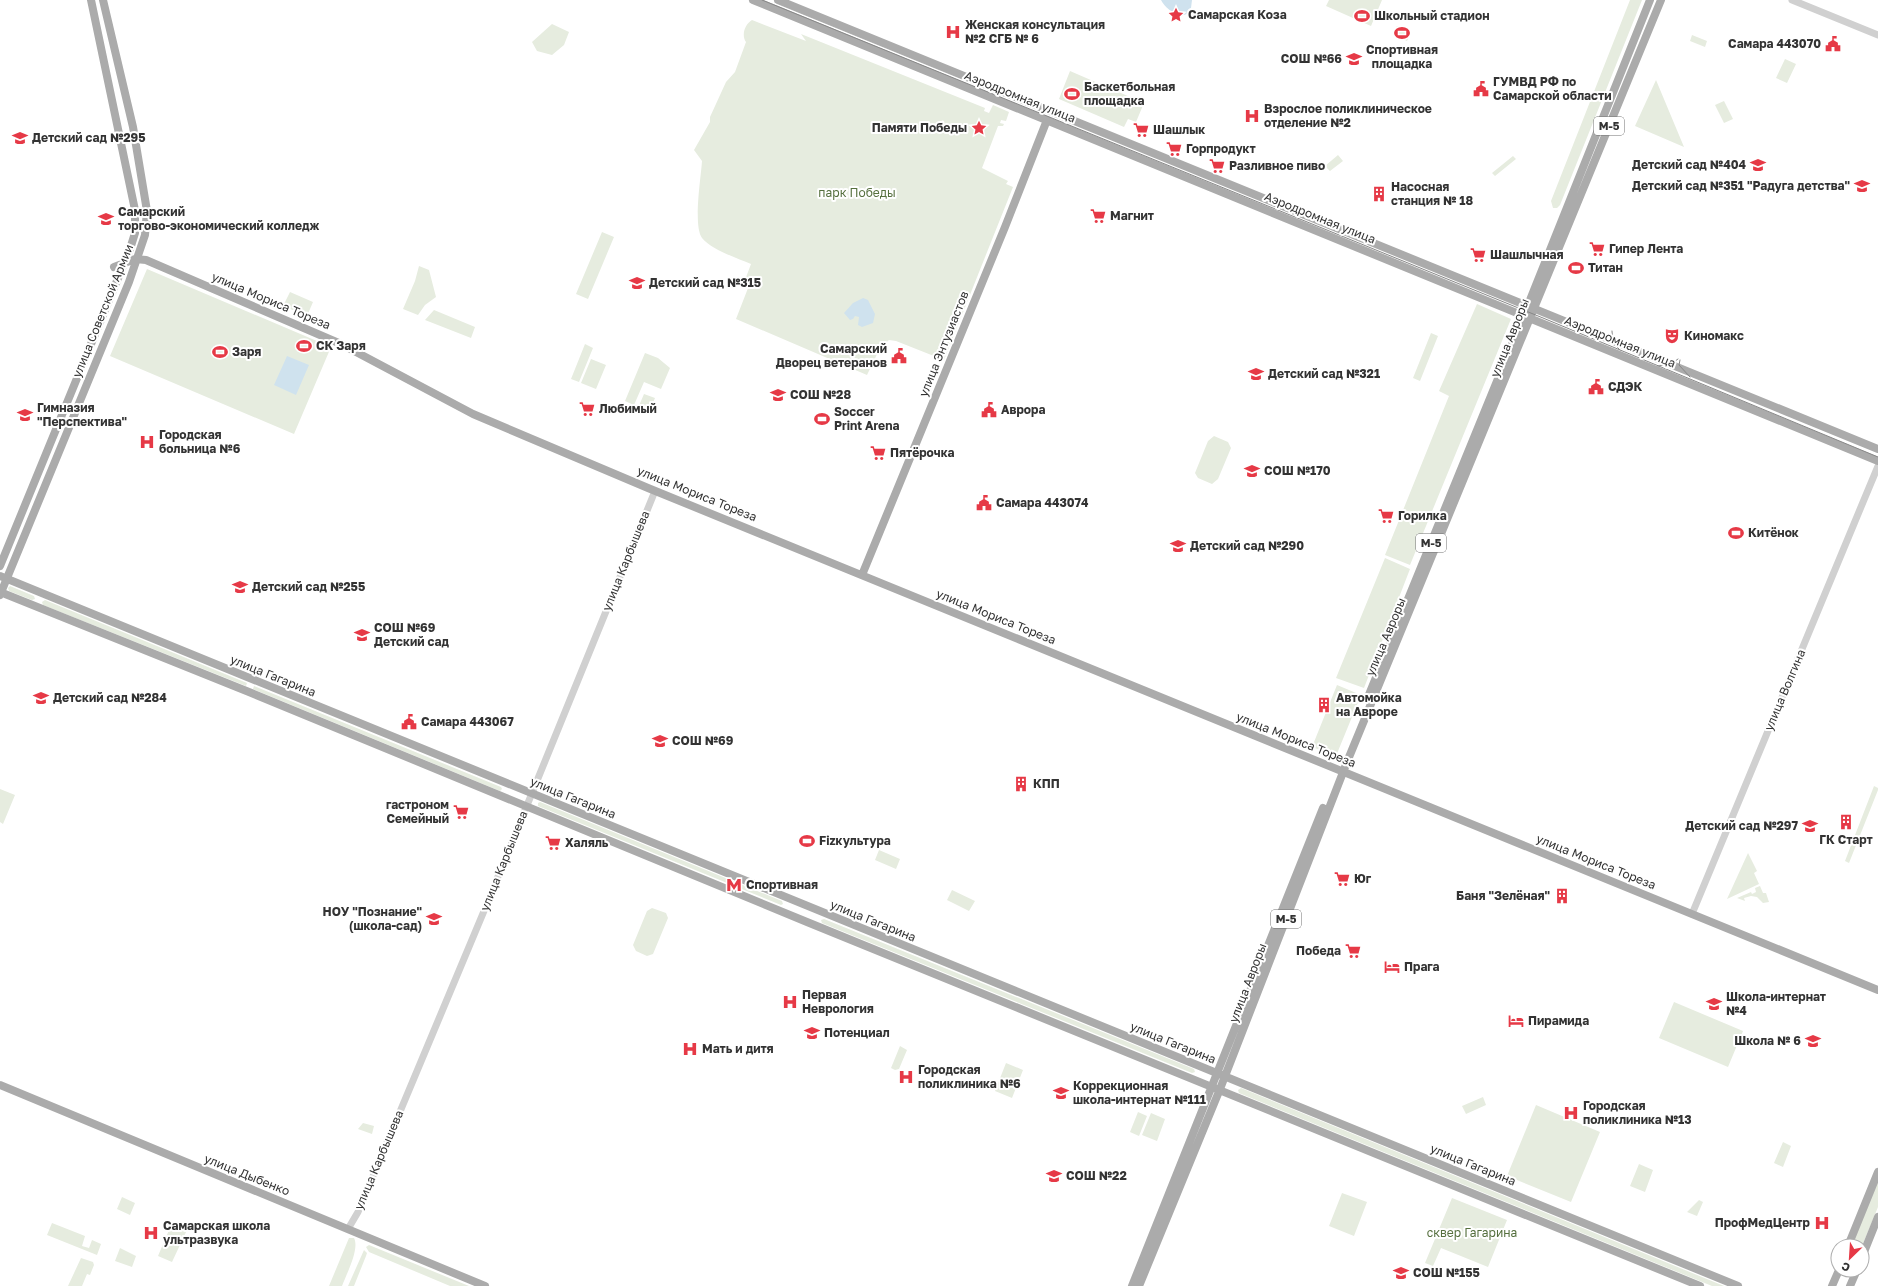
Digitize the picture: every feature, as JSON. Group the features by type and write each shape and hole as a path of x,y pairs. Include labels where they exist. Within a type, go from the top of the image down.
{"main road":[{"name":"улица Советской Армии","path":"0,566 96,332 120,267 132,246 135,232 135,210 91,0"},
{"name":"улица Советской Армии","path":"0,593 3,578 70,425 106,336 140,258 145,235 147,211 133,127 103,0"},
{"name":"Аэродромная улица","path":"753,0 1878,461"},
{"name":"Аэродромная улица","path":"778,0 1878,449"},
{"name":"улица Авроры","path":"1139,1286 1220,1076 1341,771 1532,307 1650,0"},
{"name":"улица Авроры","path":"1532,307 1661,0"},
{"path":"109,84 122,81"},
{"name":"улица Энтузиастов","path":"862,575 1005,227 1047,120"},
{"path":"132,246 133,253 140,258"},
{"path":"130,279 120,267 140,258"},
{"name":"улица Мориса Тореза","path":"140,258 340,344 473,414 655,491 1878,990"},
{"path":"96,332 106,336"},
{"path":"59,420 70,425"},
{"name":"улица Гагарина","path":"3,578 1220,1076 1738,1286"},
{"name":"улица Гагарина","path":"0,593 249,692 1700,1286"},
{"path":"36,607 41,594"},
{"path":"503,796 508,785"},
{"path":"794,916 799,903"},
{"name":"улица Дыбенко","path":"0,1086 485,1286"},
{"name":"улица Авроры","path":"1132,1286 1216,1087"},
{"path":"1851,1238 1878,1172"},
{"path":"1870,1238 1878,1217"}],"street":[{"path":"1792,0 1878,35"},
{"name":"улица Волгина","path":"1692,914 1878,466"},
{"name":"улица Карбышева","path":"348,1229 358,1212 484,911 655,491"}],"green space":[{"name":"Школьный стадион","path":"1329,0 1382,0 1371,26 1326,6"},
{"path":"1630,0 1642,0 1560,205 1557,208 1553,208 1551,201"},
{"name":"парк Победы","path":"752,20 806,41 801,34 985,108 984,111 989,113 993,105 1009,112 1006,121 1001,120 1000,123 1004,124 1003,126 998,126 982,168 1008,181 1006,184 1013,187 944,360 896,341 889,340 880,348 867,375 736,319 750,283 745,280 751,264 718,250 706,242 699,232 699,189 702,161 694,150 710,122 710,117 726,82 735,72 746,42 744,30 747,24"},
{"path":"552,24 569,32 564,45 552,55 537,51 532,42"},
{"name":"Спортивная площадка","path":"1397,26 1411,32 1407,41 1393,34"},
{"path":"1692,35 1707,41 1705,47 1690,41"},
{"path":"1785,59 1796,64 1787,83 1776,78"},
{"path":"1070,71 1144,103 1136,122 1128,119 1124,127 1059,99"},
{"path":"1656,80 1684,147 1635,126"},
{"path":"1724,101 1733,119 1724,123 1715,105"},
{"path":"1338,155 1343,161 1330,171 1325,166"},
{"path":"1513,156 1516,159 1495,176 1492,173"},
{"path":"602,232 614,237 588,299 576,294"},
{"path":"419,266 429,270 436,297 425,305 418,315 403,309 415,281"},
{"name":"Заря","path":"147,269 331,347 294,434 110,356"},
{"path":"290,292 313,302 307,316 283,306"},
{"path":"1477,304 1511,319 1410,565 1385,555 1449,396 1439,391"},
{"path":"434,310 475,327 471,338 425,320"},
{"path":"1431,333 1438,336 1420,381 1413,378"},
{"path":"585,344 593,348 579,382 571,379"},
{"path":"645,353 658,358 670,368 661,389 644,382 634,405 625,401"},
{"path":"591,359 606,365 596,389 581,383"},
{"path":"644,394 655,398 649,412 638,408"},
{"path":"1214,436 1228,442 1231,448 1218,479 1212,484 1198,478 1195,473 1208,441"},
{"path":"1385,558 1410,569 1364,688 1336,678"},
{"path":"10,586 34,596 35,599 32,600 9,591 8,588"},
{"path":"45,600 247,683 246,686 43,605 42,602"},
{"path":"1337,685 1361,695 1336,756 1312,747"},
{"path":"254,686 501,787 502,789 500,791 253,689"},
{"path":"1874,786 1878,788 1878,790 1849,863 1845,861"},
{"path":"0,789 15,795 3,824 0,822"},
{"path":"540,802 782,901 783,904 781,905 538,806 538,803"},
{"path":"879,850 900,859 896,869 875,860"},
{"path":"1748,853 1757,871 1754,873 1759,884 1727,899"},
{"path":"1760,886 1763,893 1766,893 1769,902 1763,903 1757,897 1751,896 1744,898 1745,901 1737,898 1751,892 1752,894 1756,892 1755,888"},
{"path":"952,890 975,901 969,911 947,900"},
{"path":"652,908 666,913 668,918 653,954 647,956 636,951 633,945 647,911"},
{"path":"824,919 1194,1069 1195,1072 1192,1073 822,923 821,920"},
{"path":"1674,1002 1743,1031 1728,1067 1659,1038"},
{"path":"900,1046 907,1050 899,1069 895,1070 891,1068"},
{"path":"1006,1063 1023,1070 1012,1098 995,1091"},
{"path":"1241,1088 1724,1286 1712,1286 1239,1093 1238,1090"},
{"path":"1483,1097 1486,1105 1466,1114 1462,1106"},
{"path":"1536,1105 1600,1132 1571,1202 1507,1176"},
{"path":"1138,1112 1147,1116 1139,1136 1130,1132"},
{"path":"1151,1113 1165,1119 1157,1141 1142,1135"},
{"path":"363,1123 374,1126 372,1134 358,1129"},
{"path":"1783,1142 1791,1146 1783,1167 1774,1163"},
{"path":"1639,1164 1653,1170 1645,1192 1630,1186"},
{"path":"1878,1177 1878,1207 1865,1238 1853,1238"},
{"path":"1342,1193 1367,1202 1354,1236 1329,1226"},
{"path":"122,1197 135,1203 130,1215 117,1209"},
{"name":"сквер Гагарина","path":"1452,1198 1507,1220 1488,1267 1441,1248 1433,1266 1425,1263"},
{"path":"1699,1200 1703,1202 1697,1216 1687,1212"},
{"path":"52,1223 85,1236 82,1246 89,1248 92,1240 101,1244 97,1255 47,1235"},
{"path":"172,1223 186,1228 187,1230 172,1262 158,1256"},
{"path":"349,1238 354,1238 355,1249 342,1286 329,1286"},
{"path":"369,1245 469,1286 450,1286 369,1252 366,1247"},
{"path":"120,1248 136,1256 132,1267 115,1261"},
{"path":"364,1250 367,1253 354,1286 348,1286"},
{"path":"81,1258 93,1262 94,1265 90,1275 87,1274 82,1286 68,1286"}],"water":[{"path":"1161,0 1192,0 1191,8 1187,14 1180,16 1169,10"},
{"path":"863,298 868,300 875,314 873,323 862,327 858,325 859,317 855,316 850,320 844,313 853,303"},
{"path":"287,356 309,365 296,395 274,385"}],"tram line":[{"path":"762,0 1543,318 1878,457"},
{"path":"1612,331 1613,343 1620,350"},
{"path":"1658,366 1671,364 1678,359"},
{"path":"1680,360 1679,365 1690,377"}],"place":[{"name":"Самарская Коза","path":"1176,15"},
{"name":"Школьный стадион","path":"1362,16"},
{"name":"Женская консультация №2 СГБ № 6","path":"953,32"},
{"name":"Спортивная площадка","path":"1402,33"},
{"name":"Самара 443070","path":"1833,44"},
{"name":"СОШ №66","path":"1354,59"},
{"name":"ГУМВД РФ по Самарской области","path":"1481,89"},
{"name":"Баскетбольная площадка","path":"1072,94"},
{"name":"Взрослое поликлиническое отделение №2","path":"1252,116"},
{"name":"Памяти Победы","path":"979,128"},
{"name":"Шашлык","path":"1141,130"},
{"name":"Детский сад №295","path":"20,138"},
{"name":"Горпродукт","path":"1174,149"},
{"name":"Детский сад №404","path":"1758,165"},
{"name":"Разливное пиво","path":"1217,166"},
{"name":"Детский сад №351 \"Радуга детства\"","path":"1862,186"},
{"name":"Насосная станция № 18","path":"1379,194"},
{"name":"Магнит","path":"1098,216"},
{"name":"Самарский торгово-экономический колледж","path":"106,219"},
{"name":"Гипер Лента","path":"1597,249"},
{"name":"Шашлычная","path":"1478,255"},
{"name":"Титан","path":"1576,268"},
{"name":"Детский сад №315","path":"637,283"},
{"name":"Киномакс","path":"1672,336"},
{"name":"СК Заря","path":"304,346"},
{"name":"Заря","path":"220,352"},
{"name":"Самарский Дворец ветеранов","path":"899,356"},
{"name":"Детский сад №321","path":"1256,374"},
{"name":"СДЭК","path":"1596,387"},
{"name":"СОШ №28","path":"778,395"},
{"name":"Любимый","path":"587,409"},
{"name":"Аврора","path":"989,410"},
{"name":"Гимназия \"Перспектива\"","path":"25,415"},
{"name":"Soccer Print Arena","path":"822,419"},
{"name":"Городская больница №6","path":"147,442"},
{"name":"Пятёрочка","path":"878,453"},
{"name":"СОШ №170","path":"1252,471"},
{"name":"Самара 443074","path":"984,503"},
{"name":"Горилка","path":"1386,516"},
{"name":"Китёнок","path":"1736,533"},
{"name":"Детский сад №290","path":"1178,546"},
{"name":"Детский сад №255","path":"240,587"},
{"name":"СОШ №69 Детский сад","path":"362,635"},
{"name":"Детский сад №284","path":"41,698"},
{"name":"Автомойка на Авроре","path":"1324,705"},
{"name":"Самара 443067","path":"409,722"},
{"name":"СОШ №69","path":"660,741"},
{"name":"КПП","path":"1021,784"},
{"name":"гастроном Семейный","path":"461,812"},
{"name":"ГК Старт","path":"1846,822"},
{"name":"Детский сад №297","path":"1810,826"},
{"name":"Fizкультура","path":"807,841"},
{"name":"Халяль","path":"553,843"},
{"name":"Юг","path":"1342,879"},
{"name":"Спортивная","path":"734,885"},
{"name":"Баня \"Зелёная\"","path":"1562,896"},
{"name":"НОУ \"Познание\" (школа-сад)","path":"434,919"},
{"name":"Победа","path":"1353,951"},
{"name":"Прага","path":"1392,967"},
{"name":"Первая Неврология","path":"790,1002"},
{"name":"Школа-интернат №4","path":"1714,1004"},
{"name":"Пирамида","path":"1516,1021"},
{"name":"Потенциал","path":"812,1033"},
{"name":"Школа № 6","path":"1813,1041"},
{"name":"Мать и дитя","path":"690,1049"},
{"name":"Городская поликлиника №6","path":"906,1077"},
{"name":"Коррекционная школа-интернат №111","path":"1061,1093"},
{"name":"Городская поликлиника №13","path":"1571,1113"},
{"name":"СОШ №22","path":"1054,1176"},
{"name":"ПрофМедЦентр","path":"1822,1223"},
{"name":"Самарская школа ультразвука","path":"151,1233"},
{"name":"СОШ №155","path":"1401,1273"}]}
